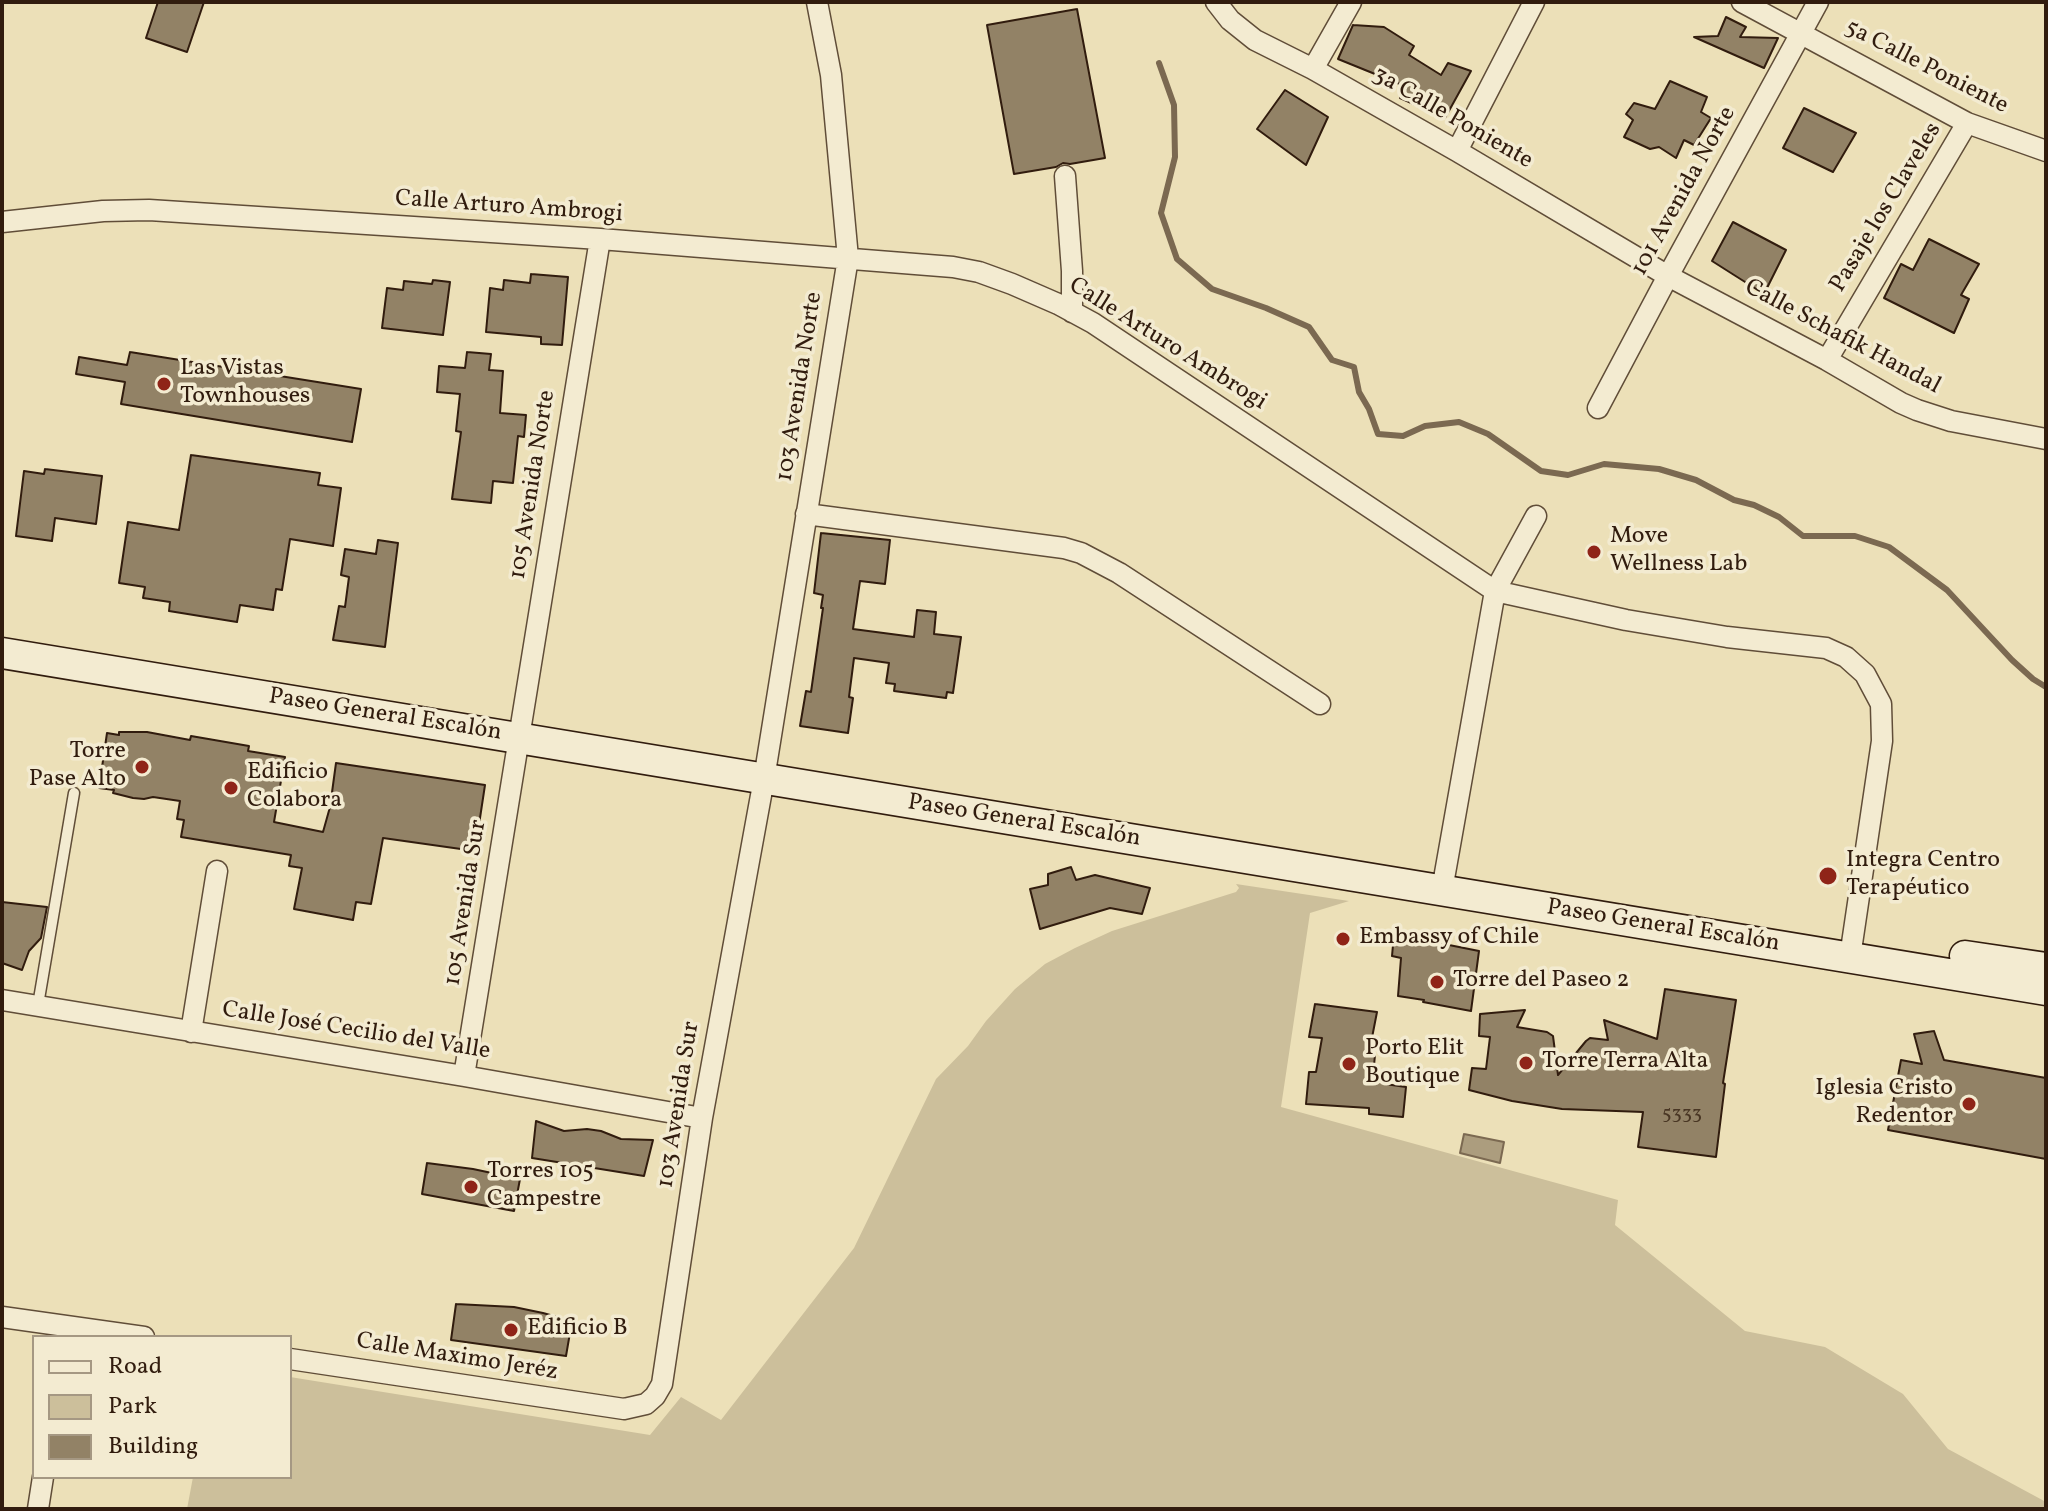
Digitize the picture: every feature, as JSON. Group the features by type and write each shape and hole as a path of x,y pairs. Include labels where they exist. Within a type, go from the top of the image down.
{"street":[{"name":"103 Avenida Norte","path":"766,769 848,258 831,75 817,2"},
{"name":"3a Calle Poniente","path":"1216,2 1230,20 1255,40 1313,69 1457,151 1668,276"},
{"path":"1313,69 1351,2"},
{"path":"1457,151 1534,2"},
{"name":"5a Calle Poniente","path":"1742,2 1967,123 2046,151"},
{"name":"101 Avenida Norte","path":"1598,408 1818,2"},
{"name":"Pasaje los Claveles","path":"1827,360 1967,123"},
{"path":"1065,176 1072,312"},
{"name":"Calle Arturo Ambrogi","path":"2,222 103,211 149,210 600,239 953,267 1012,284 1093,323 1495,591 1626,620 1727,637 1826,648 1846,657 1865,674 1881,704 1882,741 1851,948"},
{"name":"105 Avenida Norte","path":"522,729 600,239"},
{"name":"Calle Schafik Handal","path":"1668,276 1917,410 1968,425 2046,439"},
{"path":"806,514 1064,548 1081,553 1119,573 1320,704"},
{"path":"1444,880 1495,591 1536,516"},
{"name":"Paseo General Escalón","path":"2,634 522,729"},
{"name":"Paseo General Escalón","path":"2,653 522,729 1444,880 1851,948 2046,990"},
{"name":"105 Avenida Sur","path":"464,1076 522,729"},
{"name":"103 Avenida Sur","path":"617,1409 646,1404 659,1390 665,1376 702,1118 766,769"},
{"path":"191,1032 217,871"},
{"name":"Paseo General Escalón","path":"1851,948 2046,968"},
{"name":"Calle José Cecilio del Valle","path":"2,1000 702,1118"},
{"path":"2,1317 68,1332 114,1335"},
{"name":"Calle Maximo Jeréz","path":"292,1359 617,1409"},
{"path":"38,1509 43,1479"}],"lane":[{"path":"38,1005 74,793"}],"green space":[{"path":"1236,884 1349,901 1310,913 1281,1107 1618,1200 1615,1225 1745,1331 1825,1347 1903,1394 1948,1449 2046,1502 2046,1509 187,1509 193,1479 292,1479 292,1377 650,1435 681,1397 721,1420 854,1248 936,1079 1015,989 1045,964 1112,931 1236,892 1239,888"}],"shaded area":[{"path":"1464,1134 1504,1142 1500,1163 1460,1153"}],"building":[{"path":"158,2 204,2 187,52 146,38"},
{"path":"1077,9 1105,158 1014,174 987,25"},
{"path":"1726,17 1746,27 1740,37 1778,38 1764,68 1694,37 1718,36"},
{"path":"1353,25 1384,27 1414,46 1409,55 1441,75 1448,63 1471,71 1445,118 1400,98 1407,87 1338,59"},
{"path":"1670,81 1707,97 1701,112 1711,118 1694,145 1684,140 1676,158 1659,147 1650,149 1624,137 1633,120 1626,114 1634,103 1655,109"},
{"path":"1285,90 1328,117 1306,165 1257,129"},
{"path":"1804,108 1856,133 1833,172 1783,148"},
{"path":"1733,222 1786,250 1764,294 1712,261"},
{"path":"1929,239 1979,264 1961,295 1969,299 1954,333 1884,298 1901,264 1913,270"},
{"path":"531,274 568,277 562,345 541,344 541,337 486,332 490,288 503,290 504,280 530,283"},
{"path":"433,280 450,282 443,335 382,328 387,288 403,290 404,281 432,284"},
{"path":"130,352 361,389 352,442 121,404 125,382 76,374 79,357 127,365"},
{"path":"467,352 491,354 489,370 503,371 500,413 526,415 524,437 518,436 513,483 493,481 491,503 452,499 461,432 456,431 460,394 437,392 439,366 465,368"},
{"path":"191,455 320,473 318,485 341,488 333,546 290,539 282,590 276,589 273,610 240,605 237,622 169,611 170,602 143,598 145,587 119,583 128,522 179,530"},
{"path":"45,469 102,476 96,524 55,518 52,541 16,536 24,471 44,474"},
{"path":"821,533 890,540 885,584 860,581 853,629 914,637 917,610 936,612 934,634 961,637 953,693 947,692 946,698 894,691 895,684 886,683 889,663 854,658 848,733 800,726 806,691 811,692 823,608 823,595 814,593"},
{"path":"378,540 398,543 385,647 333,640 339,606 345,607 349,577 341,575 345,549 376,554"},
{"path":"119,732 147,732 190,740 191,736 249,746 248,751 285,757 274,822 323,832 336,763 485,785 475,851 383,838 371,904 356,902 353,920 294,909 302,868 289,866 291,855 181,837 184,820 177,819 180,801 133,798 99,788 107,733 119,735"},
{"path":"1071,867 1076,880 1095,875 1150,888 1142,914 1110,908 1040,929 1030,889 1048,885 1048,874"},
{"path":"2,902 47,907 41,938 29,951 22,970 2,963"},
{"name":"Torre del Paseo 2","path":"1394,934 1479,951 1471,1011 1398,996 1401,958 1392,956"},
{"path":"1665,989 1736,1000 1723,1083 1716,1157 1638,1147 1643,1112 1562,1109 1469,1090 1472,1068 1486,1069 1490,1037 1479,1036 1480,1014 1525,1010 1517,1027 1547,1032 1553,1036 1558,1075 1590,1038 1608,1040 1604,1020 1657,1039"},
{"name":"Porto Elit Boutique","path":"1315,1004 1377,1012 1369,1053 1375,1055 1373,1076 1385,1079 1385,1084 1406,1087 1403,1117 1369,1114 1369,1108 1306,1104 1309,1072 1316,1072 1322,1038 1309,1037"},
{"name":"Iglesia Cristo Redentor","path":"1934,1031 1944,1060 2046,1078 2046,1159 1888,1130 1901,1060 1922,1064 1914,1034"},
{"path":"536,1121 564,1131 587,1129 621,1139 653,1140 644,1176 532,1158"},
{"name":"Torres 105 Campestre","path":"427,1163 520,1179 514,1211 422,1194"},
{"name":"Edificio B","path":"456,1304 514,1307 572,1321 566,1356 451,1340"}],"waterway":[{"path":"1159,63 1174,105 1175,157 1161,213 1177,259 1212,289 1309,327 1332,360 1354,367 1359,392 1378,434 1403,436 1425,426 1459,422 1488,434 1541,471 1568,475 1604,464 1659,469 1696,480 1734,500 1754,505 1779,517 1803,536 1855,536 1889,547 1947,590 2012,660 2046,687"}],"place":[{"name":"Las Vistas Townhouses","path":"164,384"},
{"name":"Move Wellness Lab","path":"1594,552"},
{"name":"Torre Pase Alto","path":"142,767"},
{"name":"Edificio Colabora","path":"231,788"},
{"name":"Integra Centro Terapéutico","path":"1828,876"},
{"name":"Embassy of Chile","path":"1343,939"},
{"name":"Torre del Paseo 2","path":"1437,982"},
{"name":"Torre Terra Alta","path":"1526,1063"},
{"name":"Porto Elit Boutique","path":"1349,1064"},
{"name":"Iglesia Cristo Redentor","path":"1969,1104"},
{"name":"Torres 105 Campestre","path":"471,1187"},
{"name":"Edificio B","path":"511,1330"}]}
